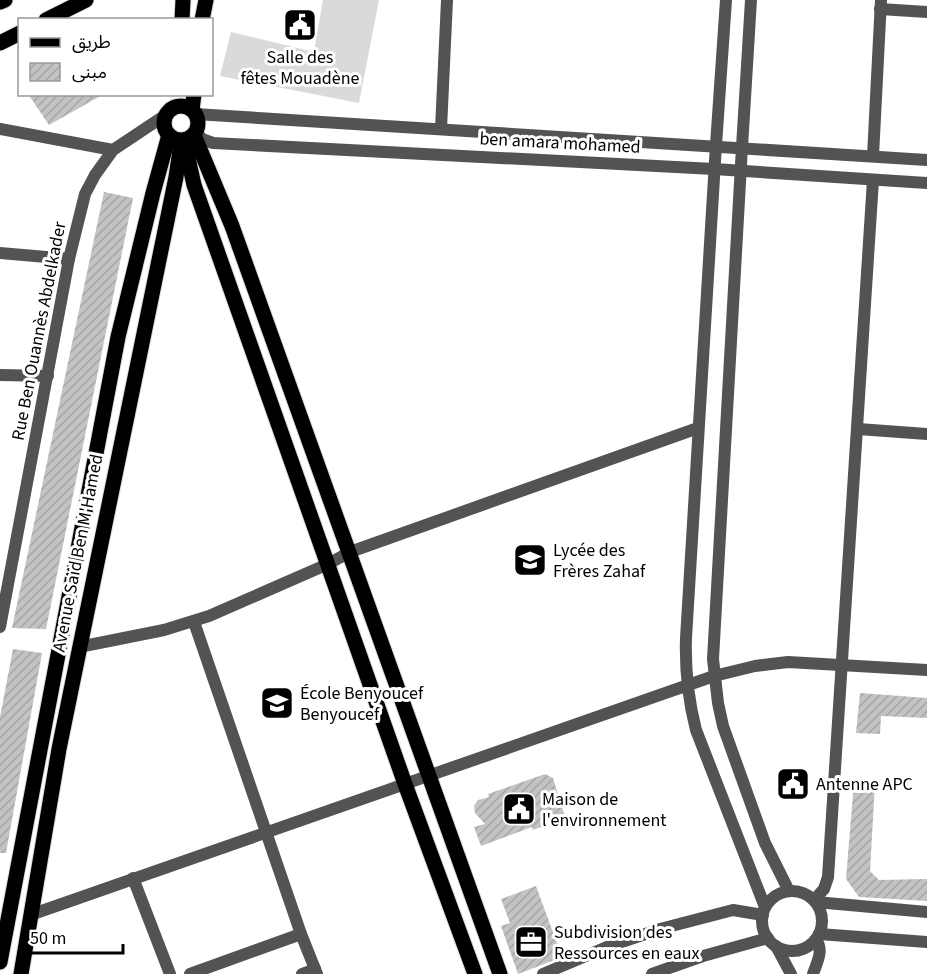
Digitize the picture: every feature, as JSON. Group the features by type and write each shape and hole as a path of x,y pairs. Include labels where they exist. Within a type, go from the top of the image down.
{"main road":[{"path":"0,2 6,0"},
{"path":"50,18 86,0"},
{"path":"182,18 183,0"},
{"path":"202,18 206,0"},
{"path":"0,43 18,34"},
{"path":"185,137 198,123 194,112 194,96"},
{"path":"194,112 182,106 171,106 164,124 185,137 232,226 500,974"},
{"path":"185,137 194,185 405,784 475,974"},
{"name":"Avenue Saïd Ben M'Hamed","path":"21,974 33,914 59,749 185,137"},
{"name":"Avenue Saïd Ben M'Hamed","path":"0,962 118,338 185,137"},
{"path":"244,327 266,320"}],"street":[{"path":"441,129 447,0"},
{"path":"726,0 686,638 687,685 696,730 764,911 763,927 791,974"},
{"path":"751,0 712,639 714,676 723,726 765,843 789,891"},
{"path":"873,156 880,4 927,12"},
{"name":"Rue Ben Ouannès Abdelkader","path":"0,627 69,259 85,194 94,175 113,150 171,106"},
{"name":"ben amara mohamed","path":"194,112 927,159"},
{"path":"0,129 113,150"},
{"name":"ben amara mohamed","path":"185,137 213,143 714,169 927,183"},
{"path":"815,901 824,889 828,877 873,180"},
{"path":"0,254 69,259"},
{"path":"0,375 48,376"},
{"path":"79,647 194,622 328,564 350,552 698,428"},
{"path":"858,429 927,434"},
{"path":"194,622 316,972 302,974"},
{"path":"33,914 714,676 754,666 780,663 842,664 927,670"},
{"path":"133,878 170,974"},
{"path":"764,911 775,896 789,891 803,892 815,901 820,908 822,921 818,936 820,953 813,974"},
{"path":"815,901 927,912"},
{"path":"543,974 607,947 660,929 733,910 764,911"},
{"path":"190,974 301,934"},
{"path":"652,974 702,956 772,942 783,949 797,950 811,944 818,936"},
{"path":"818,936 927,942"}],"shaded area":[{"path":"323,0 379,0 359,103 220,76 231,32 314,52"}],"building":[{"path":"29,96 100,96 49,125"},
{"path":"104,192 133,198 46,629 12,628"},
{"path":"13,649 42,653 6,853 0,853 0,717"},
{"path":"860,693 927,698 927,718 881,716 880,734 856,733"},
{"name":"Maison de l'environnement","path":"545,774 553,778 565,817 543,823 544,826 533,830 532,827 481,846 474,827 485,824 475,813 474,806 478,800 489,797 488,794"},
{"path":"854,782 875,783 870,871 879,880 927,879 927,901 859,897 846,879"},
{"name":"Subdivision des Ressources en eaux","path":"536,886 562,957 518,974 501,926 510,923 501,899"}],"place":[{"name":"Salle des fêtes Mouadène","path":"300,25"},
{"name":"Lycée des Frères Zahaf","path":"530,560"},
{"name":"École Benyoucef Benyoucef","path":"277,703"},
{"name":"Antenne APC","path":"793,784"},
{"name":"Maison de l'environnement","path":"519,809"},
{"name":"Subdivision des Ressources en eaux","path":"531,942"}]}
